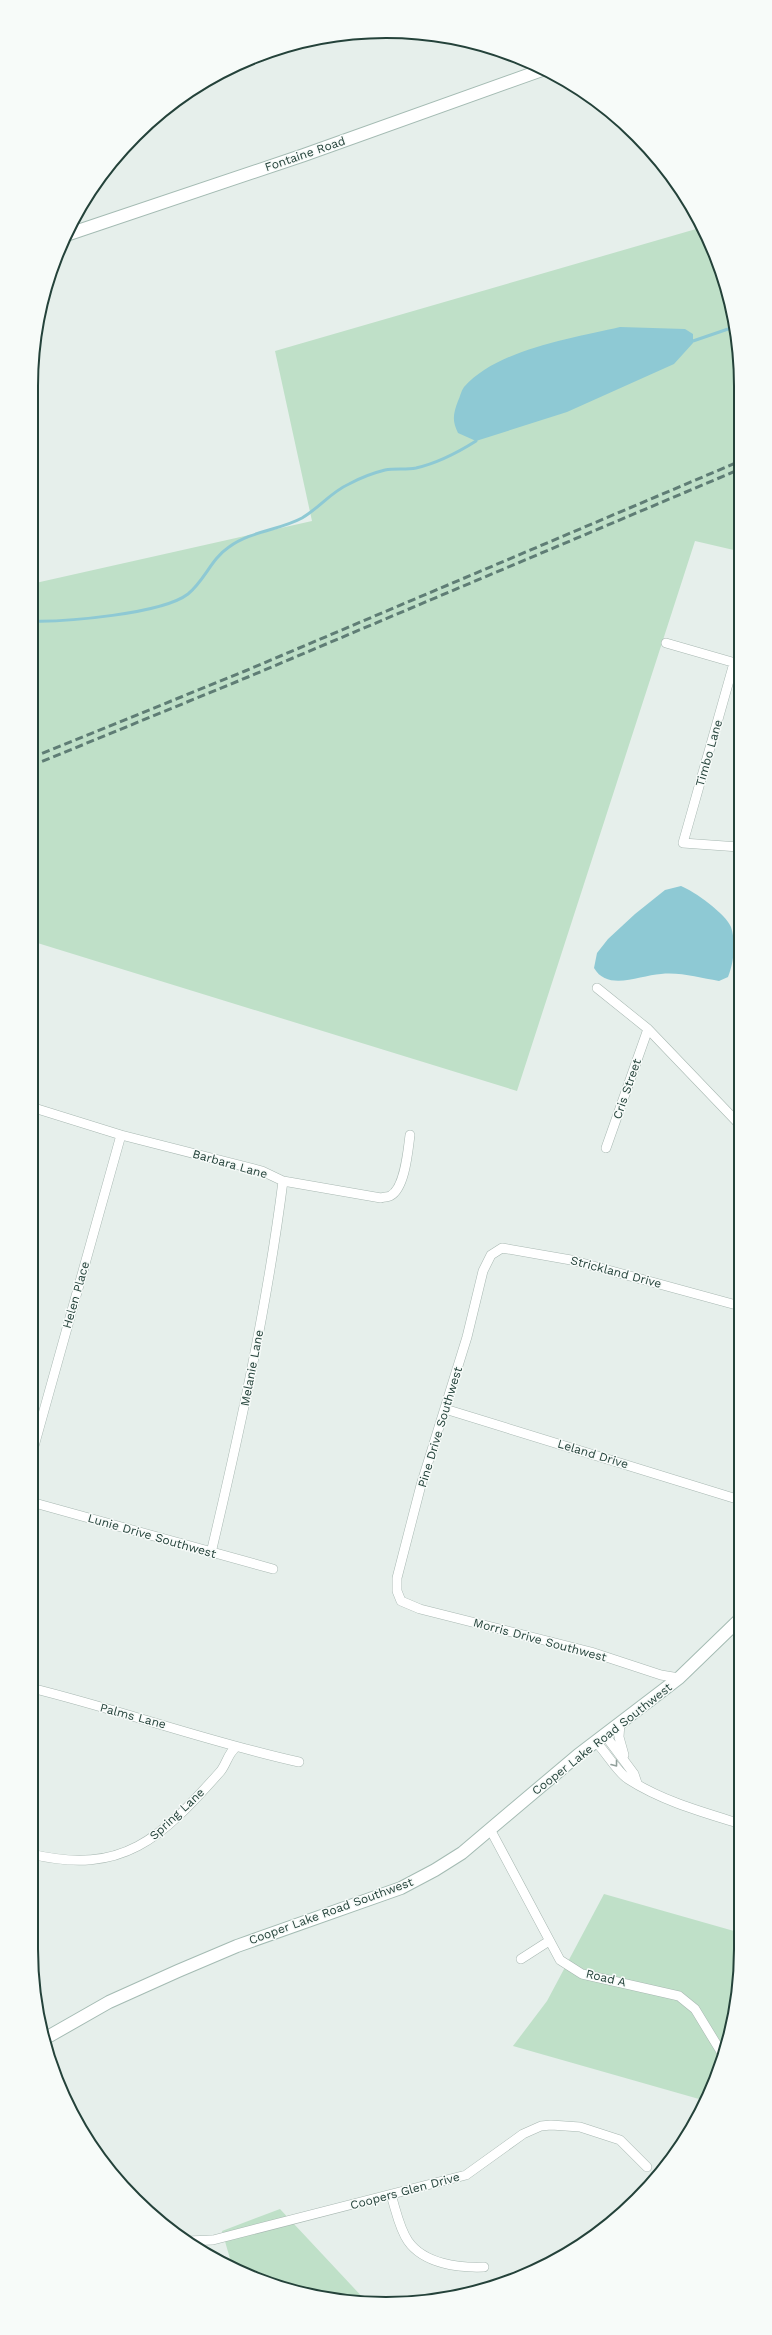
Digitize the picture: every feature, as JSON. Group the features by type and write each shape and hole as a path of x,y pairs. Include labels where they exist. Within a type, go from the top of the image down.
{"street":[{"name":"Fontaine Road","path":"74,232 304,155 536,72"},
{"path":"666,643 734,662"},
{"name":"Timbo Lane","path":"734,670 684,843 734,847"},
{"path":"596,988 648,1029 734,1119"},
{"name":"Cris Street","path":"606,1148 648,1029"},
{"name":"Barbara Lane","path":"38,1109 121,1135 262,1171 283,1181 321,1186 365,1196 390,1196 398,1189 402,1179 410,1135"},
{"name":"Helen Place","path":"38,1431 121,1135"},
{"name":"Melanie Lane","path":"211,1553 253,1366 272,1262 283,1181"},
{"name":"Strickland Drive","path":"492,1255 502,1248 557,1257 734,1304"},
{"name":"Pine Drive Southwest","path":"401,1601 397,1591 396,1578 421,1485 467,1337 483,1271 492,1255"},
{"name":"Leland Drive","path":"445,1409 734,1498"},
{"name":"Lunie Drive Southwest","path":"38,1504 273,1569"},
{"name":"Morris Drive Southwest","path":"401,1601 420,1609 583,1650 661,1675 679,1678"},
{"name":"Cooper Lake Road Southwest","path":"49,2036 109,2002 224,1951 401,1888 462,1853 601,1738 679,1678 734,1625"},
{"name":"Palms Lane","path":"38,1690 130,1714 235,1748 299,1762"},
{"path":"620,1723 619,1737 626,1762"},
{"path":"601,1738 626,1762 634,1774 637,1783"},
{"path":"601,1738 627,1779 637,1783 652,1794 680,1806 734,1822"},
{"name":"Spring Lane","path":"38,1856 82,1862 105,1858 142,1845 157,1836 192,1803 221,1771 235,1748"},
{"name":"Road A","path":"490,1829 549,1942 560,1960 582,1974 679,1996 695,2009 719,2049"},
{"path":"521,1959 549,1942"},
{"name":"Coopers Glen Drive","path":"198,2241 213,2240 466,2175 523,2134 541,2126 552,2125 580,2128 620,2140 647,2167"},
{"path":"392,2195 403,2232 408,2242 420,2253 435,2261 471,2268 484,2267"}],"green space":[{"path":"696,229 716,274 727,318 733,363 734,550 695,541 517,1091 38,943 38,582 312,521 275,351"},
{"path":"604,1894 734,1931 733,1972 727,2017 716,2061 700,2099 513,2046 547,2001"},
{"path":"280,2209 361,2296 341,2294 296,2285 253,2271 230,2260 222,2231"}],"water":[{"path":"620,327 685,329 693,334 693,343 674,364 567,412 476,441 458,433 454,421 456,406 464,387 479,374 496,363 537,347"},
{"path":"681,886 709,904 723,916 731,927 733,933 734,952 728,977 719,981 668,974 616,981 607,979 600,975 594,968 597,953 608,939 635,914 665,890"}],"waterway":[{"path":"693,341 729,329"},
{"path":"38,621 89,618 136,612 175,601 188,594 194,588 217,557 229,547 247,537 302,518 336,491 371,474 385,470 412,469 424,466 462,450 476,441"}],"railway":[{"path":"38,755 245,671 734,464"},
{"path":"38,763 248,677 734,472"}]}
